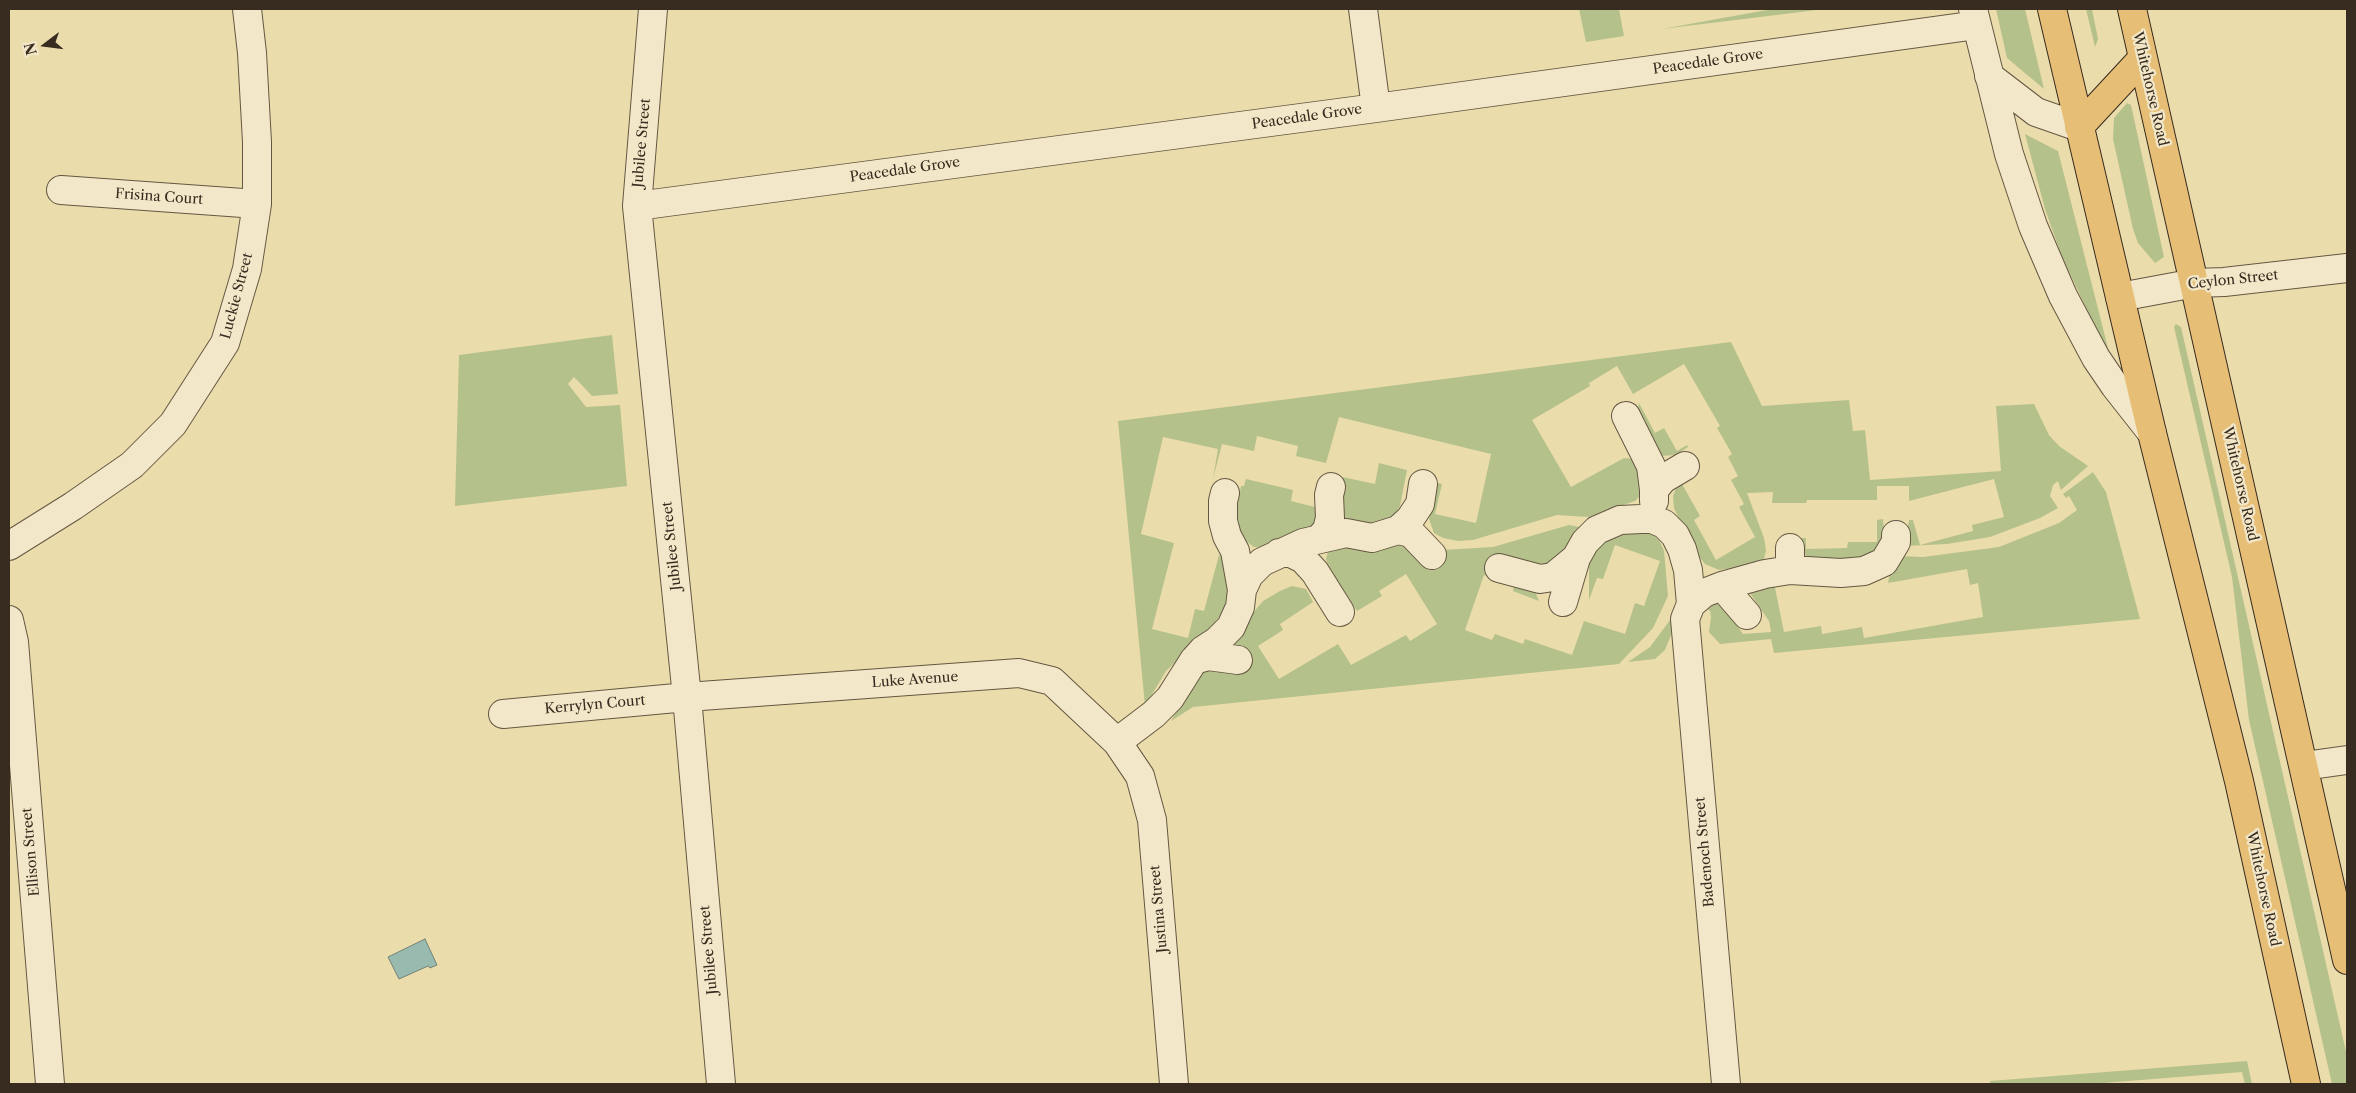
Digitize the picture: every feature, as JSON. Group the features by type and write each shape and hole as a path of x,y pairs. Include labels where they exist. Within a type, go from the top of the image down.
{"main road":[{"name":"Whitehorse Road","path":"2052,9 2152,433 2239,781 2306,1084"},
{"name":"Whitehorse Road","path":"2132,9 2347,960"},
{"path":"2079,127 2143,58"}],"street":[{"name":"Luckie Street","path":"9,546 73,506 132,465 173,424 225,343 248,269 257,204 257,142 252,53 247,9"},
{"name":"Jubilee Street","path":"653,9 637,206 688,697 721,1084"},
{"path":"1363,9 1376,108"},
{"name":"Peacedale Grove","path":"637,206 1376,108 1975,17"},
{"name":"Whitehorse Road","path":"1975,17 2009,154 2033,226 2062,296 2096,358 2115,386 2152,433"},
{"path":"1990,76 2036,112 2079,127"},
{"name":"Frisina Court","path":"61,190 257,204"},
{"name":"Ceylon Street","path":"2120,297 2195,283 2224,282 2347,268"},
{"name":"Badenoch Street","path":"1626,416 1651,466 1656,515 1675,536 1682,549 1688,570 1688,611 1726,1084"},
{"path":"1654,490 1663,479 1685,466"},
{"path":"1117,742 1154,714 1170,698 1194,660 1231,627 1240,607 1242,590 1248,575 1262,562 1279,553 1319,539 1346,533 1372,538 1398,530 1410,519 1420,504 1424,484"},
{"path":"1319,539 1327,530 1330,518 1329,495 1331,486"},
{"path":"1225,493 1223,521 1227,536 1235,551 1242,590"},
{"path":"1563,602 1576,558 1585,542 1597,530 1620,520 1652,520 1664,524"},
{"path":"1398,530 1411,533 1432,555"},
{"path":"1688,611 1704,594 1722,586 1764,574 1790,559 1866,582 1884,562 1896,542 1896,535"},
{"path":"1279,553 1291,553 1303,559 1315,572 1340,612"},
{"path":"1500,568 1540,579 1552,576 1576,558"},
{"path":"1722,586 1747,615"},
{"name":"Ellison Street","path":"9,620 14,642 50,1084"},
{"path":"1194,660 1208,656 1238,660"},
{"name":"Luke Avenue","path":"688,697 1019,673 1052,681 1117,742"},
{"name":"Kerrylyn Court","path":"503,714 688,697"},
{"name":"Justina Street","path":"1117,742 1140,776 1152,820 1174,1084"},
{"path":"2304,766 2347,760"}],"green space":[{"path":"1579,9 1619,9 1624,36 1586,42"},
{"path":"1825,9 1662,29 1767,10"},
{"path":"1996,9 2025,9 2044,89 2007,58"},
{"path":"2086,9 2092,9 2098,39 2095,47"},
{"path":"2127,103 2131,105 2164,257 2155,263 2138,243 2133,229 2113,139 2114,118"},
{"path":"2025,134 2058,151 2111,360 2062,257 2045,209"},
{"path":"2176,324 2181,327 2347,1056 2347,1084 2332,1084 2249,720 2232,577 2174,327"},
{"path":"612,335 618,394 592,396 574,377 568,384 586,407 620,405 627,486 455,506 459,355"},
{"path":"1731,342 1762,406 1849,400 1853,431 1865,430 1870,480 2001,471 1996,406 2034,404 2049,435 2059,446 2088,466 2061,490 2058,481 2053,485 2050,496 2058,508 2040,518 1990,537 1947,544 1905,546 1909,520 1913,520 1920,545 1973,531 1972,525 2004,517 1994,479 1909,501 1909,486 1877,486 1877,500 1807,500 1806,503 1772,503 1773,492 1747,493 1764,538 1766,550 1764,559 1760,564 1719,570 1705,564 1693,549 1674,508 1673,496 1676,488 1682,484 1700,516 1694,520 1716,560 1755,537 1739,507 1744,504 1731,480 1738,476 1728,457 1732,454 1717,428 1720,426 1684,364 1633,394 1617,366 1589,383 1590,386 1532,420 1571,487 1624,458 1634,459 1641,466 1643,493 1635,501 1589,517 1557,515 1473,540 1458,541 1443,538 1434,533 1429,519 1438,483 1442,484 1435,514 1476,523 1491,454 1339,417 1326,463 1296,456 1298,446 1257,436 1254,451 1222,444 1213,479 1218,449 1163,437 1141,534 1174,543 1152,629 1188,638 1195,609 1204,611 1219,555 1224,557 1234,588 1223,612 1210,629 1166,671 1145,706 1118,421"},
{"path":"1639,403 1655,433 1664,428 1677,451 1687,445 1688,447 1676,455 1659,456 1637,415"},
{"path":"1379,463 1407,470 1400,506 1395,515 1385,523 1372,527 1347,520 1338,510 1338,476 1375,484"},
{"path":"2093,472 2106,492 2140,619 1774,653 1771,639 1720,644 1709,632 1711,617 1710,611 1705,607 1717,601 1723,605 1743,634 1771,632 1769,621 1748,590 1774,583 1784,632 1821,626 1822,634 1862,627 1864,638 1983,617 1978,583 1970,585 1967,569 1888,583 1890,573 1900,556 1923,557 1999,547 2059,523 2077,510 2069,496 2066,498 2063,494"},
{"path":"1246,479 1293,490 1291,501 1323,509 1313,528 1266,548 1254,547 1240,533 1237,510 1241,486 1244,486"},
{"path":"1883,519 1884,533 1882,542 1878,549 1861,562 1808,558 1803,552 1801,538 1806,538 1806,549 1847,548 1848,542 1877,542 1877,520"},
{"path":"1569,525 1585,528 1557,566 1523,567 1490,556 1486,569 1533,587 1539,601 1513,591 1514,586 1484,575 1465,630 1492,640 1495,634 1523,644 1525,639 1572,655 1584,621 1625,634 1635,603 1644,606 1660,561 1615,545 1603,579 1597,578 1589,600 1589,566 1593,552 1609,534 1651,532 1660,542 1664,551 1668,596 1653,628 1619,664 1193,707 1171,721 1199,672 1229,648 1246,621 1263,601 1292,586 1306,589 1313,602 1280,624 1283,630 1258,646 1279,679 1338,644 1351,665 1406,635 1410,641 1437,624 1406,574 1379,591 1382,596 1357,611 1329,567 1326,559 1329,547 1396,543 1409,545 1429,568 1435,568 1438,565 1442,550 1493,547"},
{"path":"1673,616 1671,635 1665,650 1655,659 1628,662 1650,647"},
{"path":"2247,1061 2252,1084 2245,1084 2242,1072 2090,1084 1990,1084 1990,1081"}],"water":[{"path":"425,939 437,965 430,968 428,966 399,979 388,957"}]}
